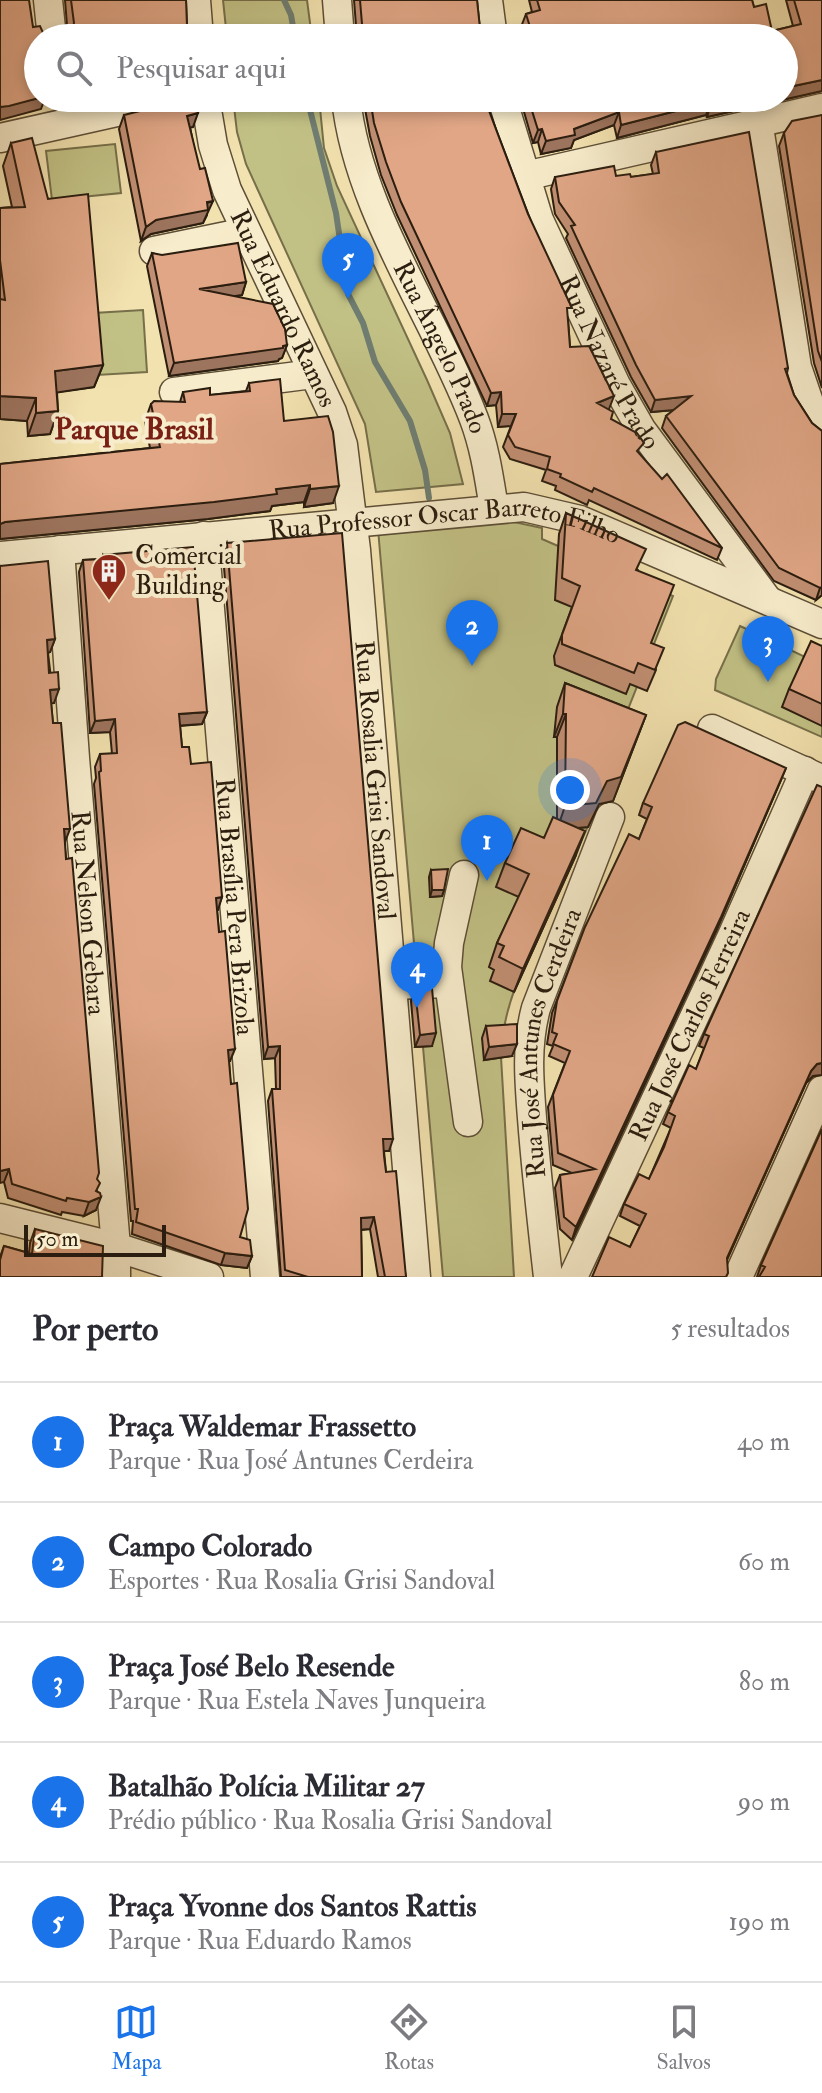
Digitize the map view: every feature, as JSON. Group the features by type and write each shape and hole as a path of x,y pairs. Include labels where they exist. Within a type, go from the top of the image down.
{"street":[{"path":"48,0 51,24"},
{"path":"196,0 198,24"},
{"path":"337,0 339,24"},
{"path":"488,0 491,24"},
{"path":"525,176 822,108"},
{"path":"0,138 58,112"},
{"name":"Rua Eduardo Ramos","path":"208,112 221,175 332,412 343,445 353,521"},
{"name":"Rua Ângelo Prado","path":"348,112 350,130 377,207 476,422 494,508"},
{"name":"Rua Nazaré Prado","path":"506,112 550,245 626,404 641,429 768,600"},
{"path":"758,121 797,367 811,408 822,427"},
{"path":"154,251 246,232"},
{"path":"174,392 313,374"},
{"name":"Rua Professor Oscar Barreto Filho","path":"0,556 494,508 534,508 580,520 822,624"},
{"name":"Rua Rosalia Grisi Sandoval","path":"353,521 416,1277"},
{"name":"Rua Brasília Pera Brizola","path":"204,536 265,1277"},
{"name":"Rua Nelson Gebara","path":"60,550 116,1277"},
{"path":"712,729 813,775"},
{"name":"Rua José Carlos Ferreira","path":"573,1277 732,936 813,775"},
{"name":"Rua José Antunes Cerdeira","path":"548,1277 533,1137 529,1034 536,1008 610,817"},
{"path":"464,875 449,943 448,983 468,1122"},
{"path":"392,985 448,983"},
{"path":"738,1277 822,1090"},
{"path":"0,1218 116,1247 209,1277"}],"shaded area":[{"path":"223,0 307,0 310,24 226,24"},
{"path":"235,112 320,112 324,148 337,186 450,433 463,484 376,492 365,424 246,164"},
{"path":"115,144 121,193 52,200 46,151"},
{"path":"143,310 147,372 97,375 94,313"},
{"path":"505,520 542,528 542,539 673,596 615,742 622,745 519,977 506,1016 501,1057 514,1277 443,1277 378,529"},
{"path":"740,626 822,665 822,737 715,690 716,679"}],"building":[{"path":"0,0 29,0 33,24 24,24 24,102 0,107"},
{"path":"71,0 186,0 187,24 74,23"},
{"path":"360,0 477,0 480,24 362,24"},
{"path":"537,0 752,0 754,7 766,4 770,24 529,24 526,14 540,10"},
{"path":"794,0 822,0 822,80 798,85 798,25 801,24"},
{"path":"136,112 198,112 187,116 200,169 205,168 213,201 207,202 208,210 156,220 146,227 124,115"},
{"path":"372,112 490,112 528,214 572,308 567,308 570,347 589,346 614,396 597,403 613,412 611,419 637,433 644,443 637,451 662,479 667,474 722,548 594,488 592,492 560,477 561,474 547,469 550,457 515,447 508,435 516,414 502,414 501,392 491,393 401,202"},
{"path":"532,112 619,112 574,129 575,135 546,141 542,129 538,130"},
{"path":"619,112 672,112 621,125"},
{"path":"822,115 822,362 784,133 792,121"},
{"path":"749,132 788,368 785,369 794,395 812,423 822,431 820,588 779,568 666,416 691,396 655,400 571,226 575,225 559,202 555,177 614,166 616,176 659,173 656,152"},
{"path":"32,138 48,199 88,194 103,365 55,371 58,411 36,413 36,398 0,396 0,299 5,300 0,260 0,208 25,207 11,143"},
{"path":"238,243 246,282 199,289 273,304 285,329 287,345 174,363 152,253 162,255"},
{"path":"280,379 284,421 328,416 333,432 339,486 310,489 310,485 276,489 277,494 214,502 0,524 0,464 160,447 151,404 154,401 185,402 183,392 210,388 210,395 250,391 249,383"},
{"path":"566,513 646,549 636,570 674,585 651,643 664,648 655,670 638,663 634,673 562,644 562,635 580,586 562,578"},
{"path":"342,533 393,1139 383,1139 384,1156 386,1172 396,1171 406,1277 385,1277 374,1217 361,1218 362,1277 308,1277 285,1270 272,1089 280,1089 280,1046 268,1047 227,543"},
{"path":"193,547 207,712 179,714 182,747 189,747 191,764 211,762 222,897 216,898 219,932 225,931 235,1049 228,1050 231,1084 237,1083 248,1209 240,1237 250,1240 252,1256 225,1253 136,1222 138,1209 135,1209 99,772 100,754 117,753 115,719 95,721 83,560 103,559 103,555"},
{"path":"48,561 55,639 47,640 49,673 58,672 59,689 50,690 53,723 61,723 70,829 64,829 66,859 72,858 99,1173 97,1179 100,1183 96,1191 101,1197 89,1202 67,1198 66,1201 12,1184 9,1169 0,1171 0,566"},
{"path":"811,641 822,646 822,704 789,689"},
{"path":"565,683 646,715 621,777 607,781 596,803 565,806"},
{"path":"685,722 786,768 721,917 576,1227 564,1217 560,1175 595,1169 558,1153 553,1095 570,1051 553,1044 557,1034 552,1032 557,1001 585,927 629,834 639,839 652,807 643,803 678,725"},
{"path":"817,785 822,787 822,1063 811,1071 727,1258 728,1273 726,1277 592,1277 609,1237 630,1247 646,1214 624,1204 639,1174 649,1179 664,1147 675,1116 668,1112 689,1065 696,1069 709,1036 704,1034"},
{"path":"553,817 585,831 523,969 499,957 504,946 497,943 529,874 505,863 521,828 544,838"},
{"path":"505,828 506,845 487,846 486,829"},
{"path":"448,869 444,890 432,890 431,870"},
{"path":"432,988 436,1033 420,1035 415,989"},
{"path":"517,1024 517,1044 489,1047 486,1026"},
{"path":"822,1129 822,1277 759,1277 765,1267 761,1265"},
{"path":"35,1229 103,1246 102,1277 0,1277 4,1246 32,1254"}],"waterway":[{"path":"284,0 293,24"},
{"path":"311,112 336,213 348,294 363,323 375,362 410,421 425,470 429,498"}],"place":[{"name":"Praça Yvonne dos Santos Rattis","path":"348,299"},
{"name":"Comercial Building","path":"109,602"},
{"name":"Campo Colorado","path":"472,666"},
{"name":"Praça José Belo Resende","path":"768,682"},
{"name":"Praça Waldemar Frassetto","path":"487,881"},
{"name":"Batalhão Polícia Militar 27","path":"417,1008"}],"district":[{"name":"Parque Brasil","path":"134,429"}]}
